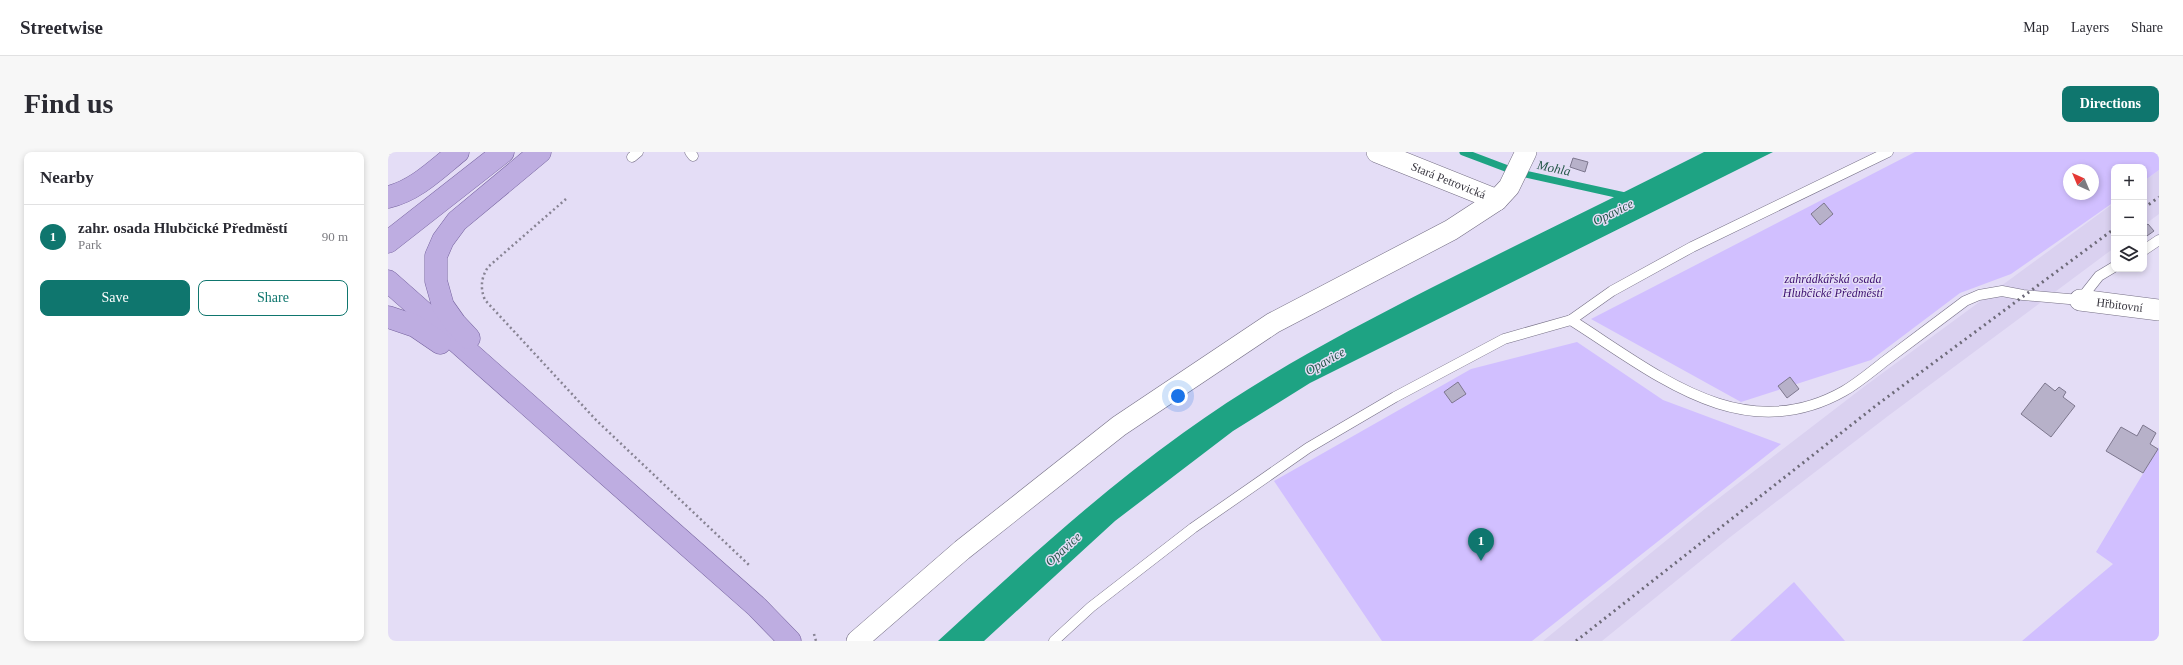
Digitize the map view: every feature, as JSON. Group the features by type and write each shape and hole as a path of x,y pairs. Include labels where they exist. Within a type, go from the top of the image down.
{"main road":[{"path":"388,197 415,185 458,152"},
{"path":"388,242 503,152"},
{"path":"526,404 492,362 454,323 443,306 438,292 435,271 436,256 448,230 470,209 540,152"},
{"path":"388,281 757,607 790,641"},
{"path":"388,317 408,323 426,332 488,379 526,404"}],"street":[{"name":"Stará Petrovická","path":"1377,152 1503,193"},
{"path":"857,641 962,550 1120,426 1273,323 1451,230 1503,193 1526,152"},
{"name":"Hřbitovní","path":"2080,300 2159,310"}],"lane":[{"path":"1054,641 1091,607 1193,528 1308,448 1395,397 1504,339 1571,320 1612,291 1692,248 1888,152"},
{"path":"2147,248 2159,240"},
{"path":"1571,320 1669,382 1728,408 1766,413 1805,408 1845,390 1965,301 1979,294 2002,291 2023,295 2080,300 2099,276 2111,269"}],"path":[{"path":"566,199 488,267 482,281 481,288 485,300 596,420 754,570"},
{"path":"812,631 816,641"}],"shaded area":[{"path":"2159,170 2159,214 2147,223 2147,200 2147,179"},
{"path":"2111,205 2111,250 1888,416 1729,538 1602,641 1543,641 1706,508 1865,386"}],"green space":[{"name":"zahrádkářská osada Hlubčické Předměstí","path":"1915,152 2159,152 2159,170 2147,179 2147,164 2111,164 2111,204 2011,274 1960,293 1871,360 1741,402 1591,319"},
{"path":"1577,342 1663,400 1781,444 1532,641 1382,641 1274,481 1471,369"},
{"path":"2159,447 2159,641 2022,641 2113,564 2096,552"},
{"path":"1794,582 1845,641 1730,641"}],"water":[{"name":"Opavice","path":"1704,152 1773,152 1310,383 1233,431 1115,521 984,641 938,641 1088,507 1151,457 1212,412 1303,356 1397,305"}],"building":[{"path":"1573,158 1588,162 1585,172 1570,167"},
{"path":"1824,203 1833,214 1820,225 1811,214"},
{"path":"2148,224 2154,231 2147,236"},
{"path":"1790,377 1799,389 1787,398 1778,386"},
{"path":"1458,382 1466,394 1452,403 1444,392"},
{"path":"2045,383 2055,391 2059,387 2066,392 2063,397 2075,406 2051,437 2021,414"},
{"path":"2143,425 2156,433 2150,444 2158,449 2143,473 2106,451 2121,427 2137,436"}],"waterway":[{"name":"Mohla","path":"1463,152 1516,172 1625,196"}],"railway":[{"path":"2147,206 2159,197"},
{"path":"1576,641 1878,404 2111,231"}],"place":[{"name":"zahr. osada Hlubčické Předměstí","path":"1481,561"}]}
